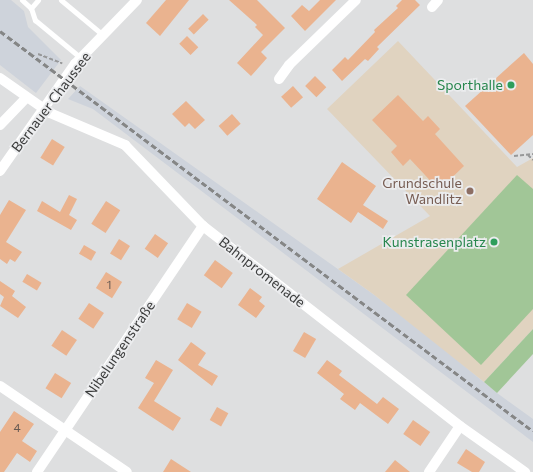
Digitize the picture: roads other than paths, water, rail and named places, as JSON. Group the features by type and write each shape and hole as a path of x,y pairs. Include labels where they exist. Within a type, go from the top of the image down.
{"street":[{"name":"Bernauer Chaussee","path":"0,171 42,108 81,58 137,0"},
{"path":"279,79 289,64 356,0"},
{"name":"Bahnpromenade","path":"0,78 42,108 125,145 203,226 460,426 525,472"},
{"path":"0,125 26,98"},
{"name":"Nibelungenstraße","path":"37,472 203,226"},
{"path":"0,386 127,472"},
{"path":"429,472 460,426"}],"lane":[{"path":"22,0 31,8 35,20 81,58"},
{"path":"31,8 38,0"},
{"path":"61,0 103,35"}],"railway":[{"path":"0,31 533,431"}],"place":[{"name":"Sporthalle","path":"511,85"},
{"name":"Grundschule Wandlitz","path":"470,191"},
{"name":"Kunstrasenplatz","path":"494,242"}]}
